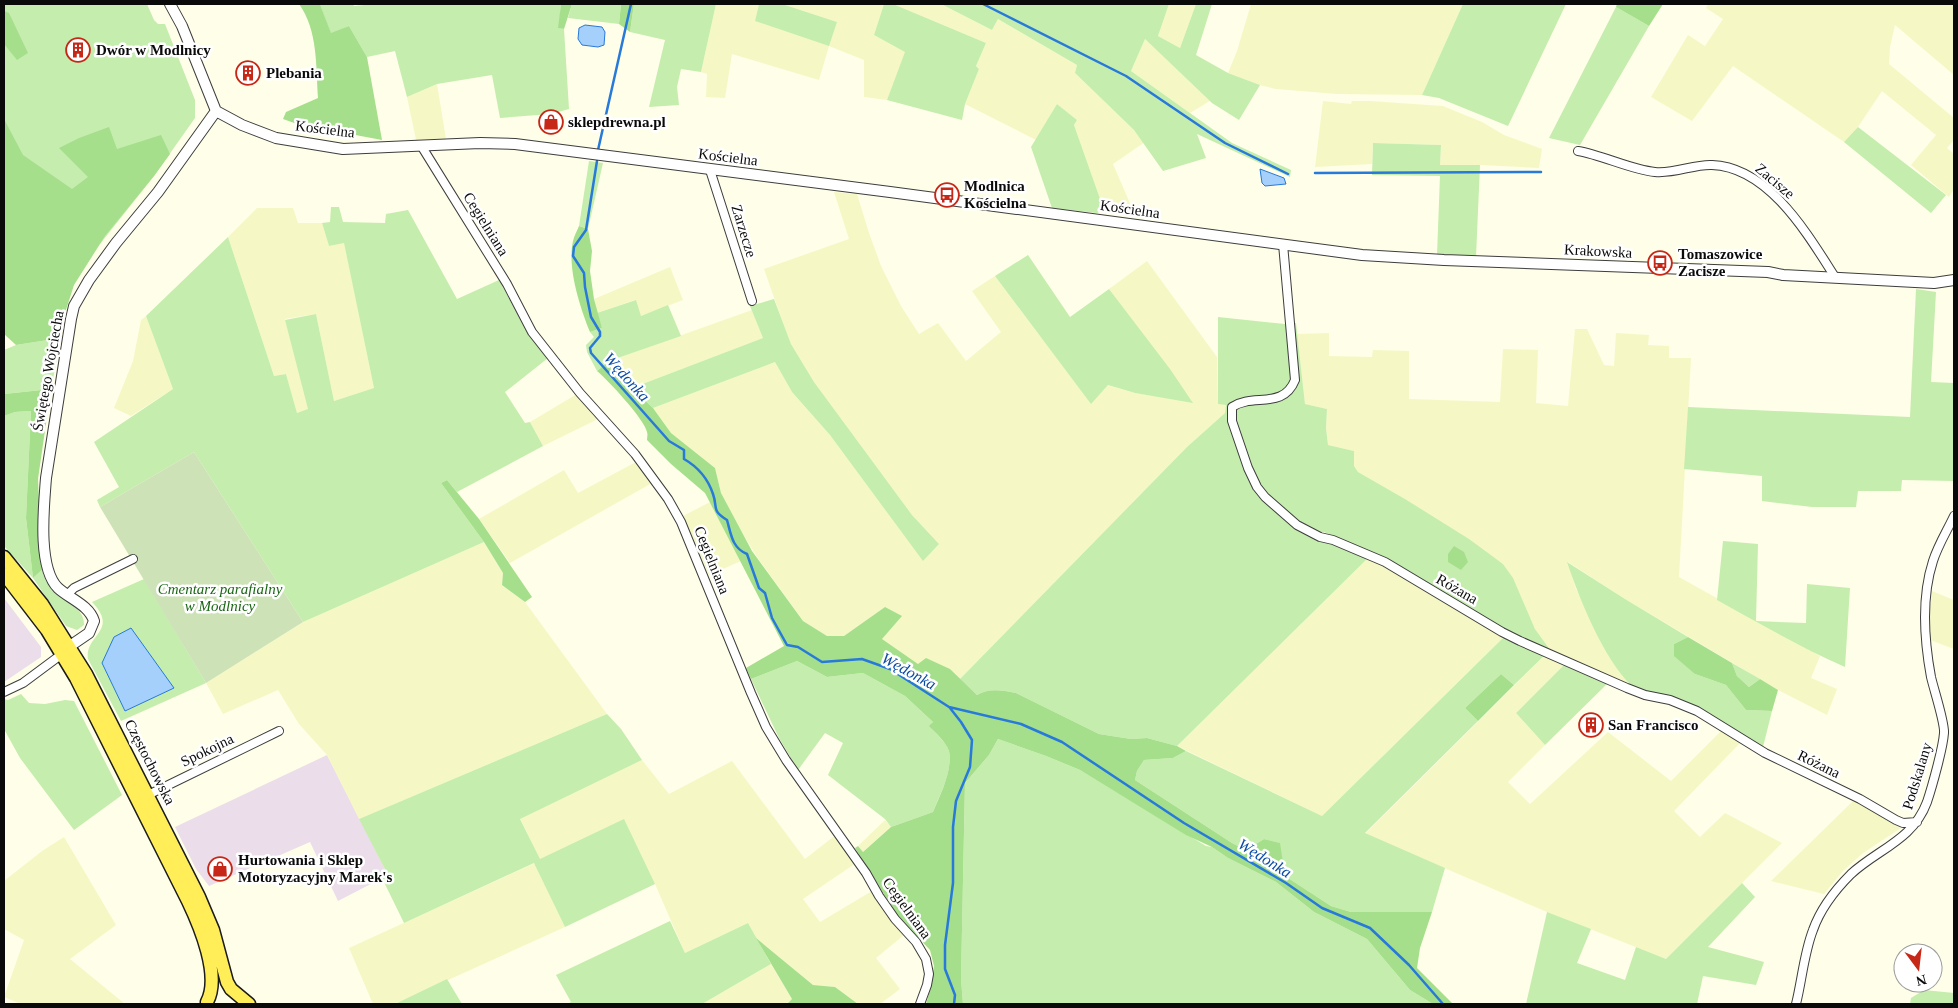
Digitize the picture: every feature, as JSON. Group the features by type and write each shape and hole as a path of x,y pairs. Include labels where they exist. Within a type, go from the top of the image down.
{"main road":[{"name":"Częstochowska","path":"4,557 42,604 194,914 205,947 212,978 212,992 206,1003"},
{"name":"Częstochowska","path":"4,574 91,682 207,914 226,982 244,1000"},
{"path":"206,1003 220,995 244,1000"}],"street":[{"path":"170,4 185,35 216,111"},
{"name":"Kościelna","path":"216,111 242,125 276,138 343,149 480,143 515,144 1241,239"},
{"name":"Świętego Wojciecha","path":"66,650 90,634 94,621 86,609 54,583 47,568 44,503 64,354 72,313 89,280 116,243 158,192 216,111"},
{"name":"Cegielniana","path":"422,147 507,284 532,332 580,393 635,454 668,499 682,522 766,727 786,760 866,873 879,896 916,942 926,959 929,974 920,1004"},
{"name":"Zacisze","path":"1578,151 1655,172 1711,164 1728,166 1746,173 1791,213 1807,233 1835,277"},
{"name":"Zarzecze","path":"710,170 752,301"},
{"name":"Krakowska","path":"1241,239 1400,258 1768,272 1934,283 1954,281"},
{"name":"Różana","path":"1283,244 1295,380 1292,388 1274,399 1238,402 1232,406 1232,421 1248,468 1257,487 1265,497 1298,525 1320,537 1333,540 1385,562 1502,632 1627,688 1685,705 1765,753 1860,799 1896,820 1903,823 1917,822"},
{"name":"Podskalany","path":"1796,1004 1812,932 1826,906 1851,874 1873,856 1903,837 1917,822 1927,802 1945,731 1931,675 1927,649 1925,610 1934,558 1954,516"},
{"path":"67,595 74,588 133,560"},
{"path":"4,692 23,684 66,650"},
{"name":"Spokojna","path":"148,795 279,731"}],"shaded area":[{"path":"4,598 41,647 41,657 4,682"},
{"path":"327,755 388,875 338,901 310,842 209,886 196,869 175,827"}],"green space":[{"path":"4,4 147,4 154,20 158,24 165,24 195,100 195,118 154,176 100,244 4,199"},
{"path":"299,4 320,4 331,33 349,26 367,57 382,140 297,124 283,119 286,112 318,98 313,37 310,25"},
{"path":"320,4 353,4 354,6 375,4 561,4 559,28 564,29 569,109 551,114 500,118 492,75 437,84 407,97 395,51 367,57 349,26 331,34"},
{"path":"561,4 572,4 564,29 558,28"},
{"path":"572,4 621,4 619,24 568,18"},
{"path":"621,4 634,4 630,32 619,24"},
{"path":"634,4 716,4 701,72 681,69 677,87 679,105 649,107 665,40 630,32"},
{"path":"716,4 759,4 755,21 837,22 782,4 884,4 874,35 906,52 887,100 864,97 864,60 829,46 819,80 732,54 725,98 706,97 707,74 701,72"},
{"path":"759,4 782,4 837,22 829,46 755,21"},
{"path":"884,4 893,4 986,43 976,66 979,69 965,104 962,120 887,100 905,52 874,35"},
{"path":"893,4 941,4 992,30 998,19 1077,65 1075,73 1145,142 1113,164 1135,215 1104,210 1074,125 1077,120 1057,104 1036,140 965,104 979,69 976,66 986,43"},
{"path":"941,4 1169,4 1158,36 1180,48 1196,4 1212,4 1196,55 1228,73 1260,85 1239,120 1212,103 1145,39 1131,71 1232,143 1291,170 1290,177 1197,134 1206,158 1163,171 1134,130 1075,73 1077,65 998,19 992,30"},
{"path":"1169,4 1196,4 1180,48 1158,36"},
{"path":"1251,4 1463,4 1422,95 1337,94 1276,89 1228,73 1237,51"},
{"path":"1463,4 1566,4 1508,126 1439,98 1422,95"},
{"path":"1617,4 1663,4 1649,26 1616,7"},
{"path":"1708,4 1954,4 1954,75 1895,25 1890,47 1889,64 1954,118 1954,140 1947,148 1954,154 1954,189 1949,197 1911,165 1936,135 1882,91 1858,127 1844,142 1733,66 1692,121 1651,97 1688,35 1705,46 1723,19 1706,8"},
{"path":"1616,7 1649,26 1580,145 1549,138"},
{"path":"4,11 9,13 28,53 17,60 4,44"},
{"path":"1145,39 1210,101 1190,113 1131,71"},
{"path":"437,84 446,139 416,140 407,97"},
{"path":"1323,101 1351,104 1352,101 1370,101 1443,106 1482,122 1504,135 1542,149 1539,168 1440,165 1441,145 1373,143 1372,164 1315,167"},
{"path":"1057,104 1077,120 1074,125 1104,210 1097,213 1052,208 1031,147"},
{"path":"4,119 23,155 72,189 88,177 59,148 109,127 117,149 161,135 170,154 105,236 74,285 65,313 61,338 16,345 4,334"},
{"path":"1858,127 1946,195 1931,213 1844,142"},
{"path":"1373,143 1441,145 1440,165 1480,165 1476,257 1437,255 1440,176 1372,175"},
{"path":"589,161 603,163 588,229 579,226"},
{"path":"834,192 857,194 881,266 901,306 919,334 938,323 966,361 1001,332 972,291 995,276 1039,335 1104,390 1107,385 1135,393 1192,402 1109,289 1147,261 1217,357 1218,403 1226,405 1225,413 1187,447 960,679 950,669 918,664 881,639 885,607 844,636 827,636 803,621 757,557 733,518 721,493 715,468 671,433 653,408 775,362 792,392 830,435 923,560 939,544 912,515 814,382 791,344 764,269 849,239"},
{"path":"331,207 339,207 343,222 385,223 386,214 408,210 457,299 499,280 528,333 548,358 505,392 525,423 530,422 543,446 457,492 447,480 441,483 484,542 303,622 194,452 100,507 97,500 119,487 94,442 173,389 146,316 228,237 274,376 286,374 297,413 308,409 285,320 316,314 334,401 374,388 344,243 329,246 322,223 330,222"},
{"path":"257,208 293,208 298,223 322,223 329,246 344,242 374,388 334,401 316,314 285,319 309,410 297,413 286,374 274,376 228,237"},
{"path":"579,226 588,229 592,251 590,271 594,299 602,328 590,332 582,311 573,275 573,241"},
{"path":"1028,255 1070,317 1109,289 1170,369 1193,403 1135,393 1108,385 1091,404 995,276"},
{"path":"670,267 683,300 641,316 635,300 597,313 594,299"},
{"path":"1916,289 1936,292 1931,382 1954,383 1954,481 1902,480 1901,491 1858,491 1856,507 1812,507 1762,501 1762,476 1684,469 1688,407 1910,417"},
{"path":"774,299 791,344 814,382 912,515 939,544 923,561 830,435 792,392 775,362 653,408 632,388 763,338 750,306"},
{"path":"636,300 641,316 668,305 681,336 609,361 597,371 587,352 586,345 594,337 590,332 602,328 597,313"},
{"path":"752,310 763,338 632,388 609,361"},
{"path":"146,316 173,389 131,416 114,408 133,361 141,320"},
{"path":"1218,317 1285,324 1296,323 1305,404 1327,409 1326,428 1328,445 1354,451 1354,466 1358,472 1469,539 1503,564 1513,578 1535,629 1551,651 1506,631 1408,571 1324,532 1311,534 1369,557 1177,746 1147,738 1131,739 1099,734 1016,693 991,690 977,695 960,679 1187,447 1225,413 1226,405 1218,404"},
{"path":"1575,329 1587,329 1604,365 1614,366 1616,333 1649,335 1648,345 1669,346 1669,358 1691,358 1679,577 1820,656 1811,678 1837,689 1827,715 1778,690 1625,599 1568,562 1576,589 1615,665 1633,688 1551,651 1535,629 1513,579 1503,564 1405,499 1358,472 1354,466 1354,451 1328,445 1326,428 1327,409 1305,404 1297,334 1329,333 1329,356 1372,357 1373,350 1409,351 1409,399 1500,402 1503,349 1538,350 1536,403 1568,406"},
{"path":"61,338 51,389 4,394 4,350 16,345"},
{"path":"609,361 632,388 653,408 671,433 715,468 721,493 752,551 803,621 827,636 844,636 885,607 902,616 882,639 918,664 926,658 950,669 977,695 986,691 996,690 1016,693 1099,734 1131,739 1147,738 1177,746 1186,751 1173,758 1144,760 1137,771 1135,780 1232,843 1246,850 1264,839 1280,843 1285,876 1331,906 1351,912 1432,912 1420,948 1417,968 1453,1004 1433,1004 1410,990 1367,939 1314,912 1276,882 1186,835 1080,770 998,739 989,755 965,783 961,979 963,1004 926,1004 934,966 930,950 897,915 855,848 858,846 863,852 891,827 933,812 948,774 950,758 948,748 929,726 933,722 905,696 863,673 827,677 797,661 751,679 746,668 784,646 705,493 671,464 647,440 645,426 640,419 617,391 597,371"},
{"path":"51,389 38,479 42,570 33,578 26,518 31,411 15,412 4,416 4,394"},
{"path":"577,394 598,419 543,446 530,422"},
{"path":"31,411 26,518 33,578 4,546 4,416 15,412"},
{"name":"Cmentarz parafialny w Modlnicy","path":"194,452 303,622 206,683 100,507"},
{"path":"636,462 652,483 510,563 479,519 564,470 578,493"},
{"path":"447,480 479,519 532,597 525,602 502,585 503,573 484,542 441,483"},
{"path":"710,502 741,561 709,575 683,516"},
{"path":"1723,541 1758,544 1756,621 1806,623 1807,584 1850,588 1845,667 1796,644 1717,600"},
{"path":"484,542 503,573 502,585 525,602 607,714 359,819 327,755 299,724 278,690 223,714 206,683 303,622"},
{"path":"1454,546 1464,552 1468,562 1461,570 1448,562 1448,554"},
{"path":"1369,557 1400,572 1504,637 1322,816 1177,746"},
{"path":"1567,562 1688,637 1674,644 1695,674 1726,685 1746,710 1772,711 1763,747 1632,686 1622,675 1602,645 1585,610"},
{"path":"42,570 51,588 81,613 84,625 77,630 66,626 33,578"},
{"path":"144,579 206,683 121,721 88,659 88,651 102,626 103,620 100,612 92,602"},
{"path":"1932,591 1954,600 1954,649 1930,640 1929,617"},
{"path":"1504,637 1546,654 1514,685 1501,674 1465,708 1478,721 1365,833 1445,868 1432,912 1351,912 1331,906 1285,876 1279,843 1264,839 1246,850 1232,843 1135,780 1137,771 1144,760 1173,758 1186,751 1322,816"},
{"path":"1688,637 1732,663 1737,676 1749,687 1760,679 1778,690 1772,711 1746,710 1726,685 1695,674 1674,656 1674,644"},
{"path":"1546,654 1567,662 1516,713 1545,745 1508,782 1530,804 1608,732 1671,781 1721,731 1741,742 1674,811 1700,837 1725,813 1782,843 1666,959 1547,912 1365,834"},
{"path":"797,661 827,677 863,673 905,696 933,722 930,726 946,745 950,759 948,774 933,812 891,827 885,819 828,775 843,743 825,733 798,770 779,738 751,679"},
{"path":"1567,662 1609,682 1545,745 1516,713"},
{"path":"1732,663 1760,679 1749,687 1737,676"},
{"path":"1501,674 1514,685 1478,721 1465,708"},
{"path":"21,694 29,703 45,704 65,700 74,701 122,795 74,830 20,758 4,729 4,699 8,700"},
{"path":"607,714 621,729 642,760 520,819 540,859 624,819 655,884 565,927 534,863 404,923 382,878 388,875 359,819"},
{"path":"998,739 1080,770 1206,846 1212,847 1228,858 1276,882 1314,912 1367,939 1410,990 1433,1004 963,1004 961,979 965,783 989,755"},
{"path":"642,760 669,794 732,761 805,859 837,834 856,863 803,899 820,922 872,891 889,917 904,935 876,958 900,989 880,1004 858,1004 835,987 813,985 756,938 748,923 685,953 655,884 540,860 520,818"},
{"path":"1854,800 1901,828 1863,853 1843,871 1824,894 1771,881"},
{"path":"885,820 891,827 863,852 858,846"},
{"path":"64,837 116,925 70,959 125,1004 21,1004 4,997 24,940 4,929 4,881 42,851"},
{"path":"535,863 565,927 395,1004 373,1004 349,948"},
{"path":"1742,883 1755,897 1708,947 1764,962 1756,985 1703,976 1697,1004 1526,1004 1547,912 1591,929 1577,963 1625,980 1636,947 1666,959"},
{"path":"670,921 685,953 748,923 771,964 702,1004 567,1004 571,1002 556,975"},
{"path":"756,938 813,985 835,987 858,1004 787,1004 792,999"},
{"path":"771,964 792,999 787,1004 702,1004"},
{"path":"447,979 462,1004 395,1004"},
{"path":"1919,993 1954,993 1954,1004 1910,1004 1911,998"}],"water":[{"path":"585,25 602,27 605,32 604,45 598,47 582,45 578,39 579,28"},
{"path":"1260,169 1284,178 1286,184 1265,186 1262,183"},
{"path":"131,628 174,688 125,711 102,663 114,637"}],"waterway":[{"name":"Wędonka","path":"598,150 631,4"},
{"path":"983,4 1126,76 1225,143 1288,174"},
{"name":"Wędonka","path":"597,161 586,230 574,247 573,256 584,273 591,317 600,332 600,336 590,348 591,353 669,441 684,450 684,459 694,466 705,478 713,494 717,511 727,520 735,544 747,554 759,588 765,593 772,618 787,645 798,647 822,662 862,659 890,669 949,707 1021,724 1062,742 1184,823 1286,883 1322,908 1370,928 1409,965 1443,1004"},
{"path":"1315,173 1541,172"},
{"path":"950,708 972,740 970,767 956,801 953,827 953,883 945,945 945,969 955,995 954,1004"}],"place":[{"name":"Dwór w Modlnicy","path":"78,50"},
{"name":"Plebania","path":"248,73"},
{"name":"sklepdrewna.pl","path":"551,122"},
{"name":"Modlnica Kościelna","path":"947,195"},
{"name":"Tomaszowice Zacisze","path":"1660,263"},
{"name":"San Francisco","path":"1591,725"},
{"name":"Hurtowania i Sklep Motoryzacyjny Marek's","path":"220,869"}]}
